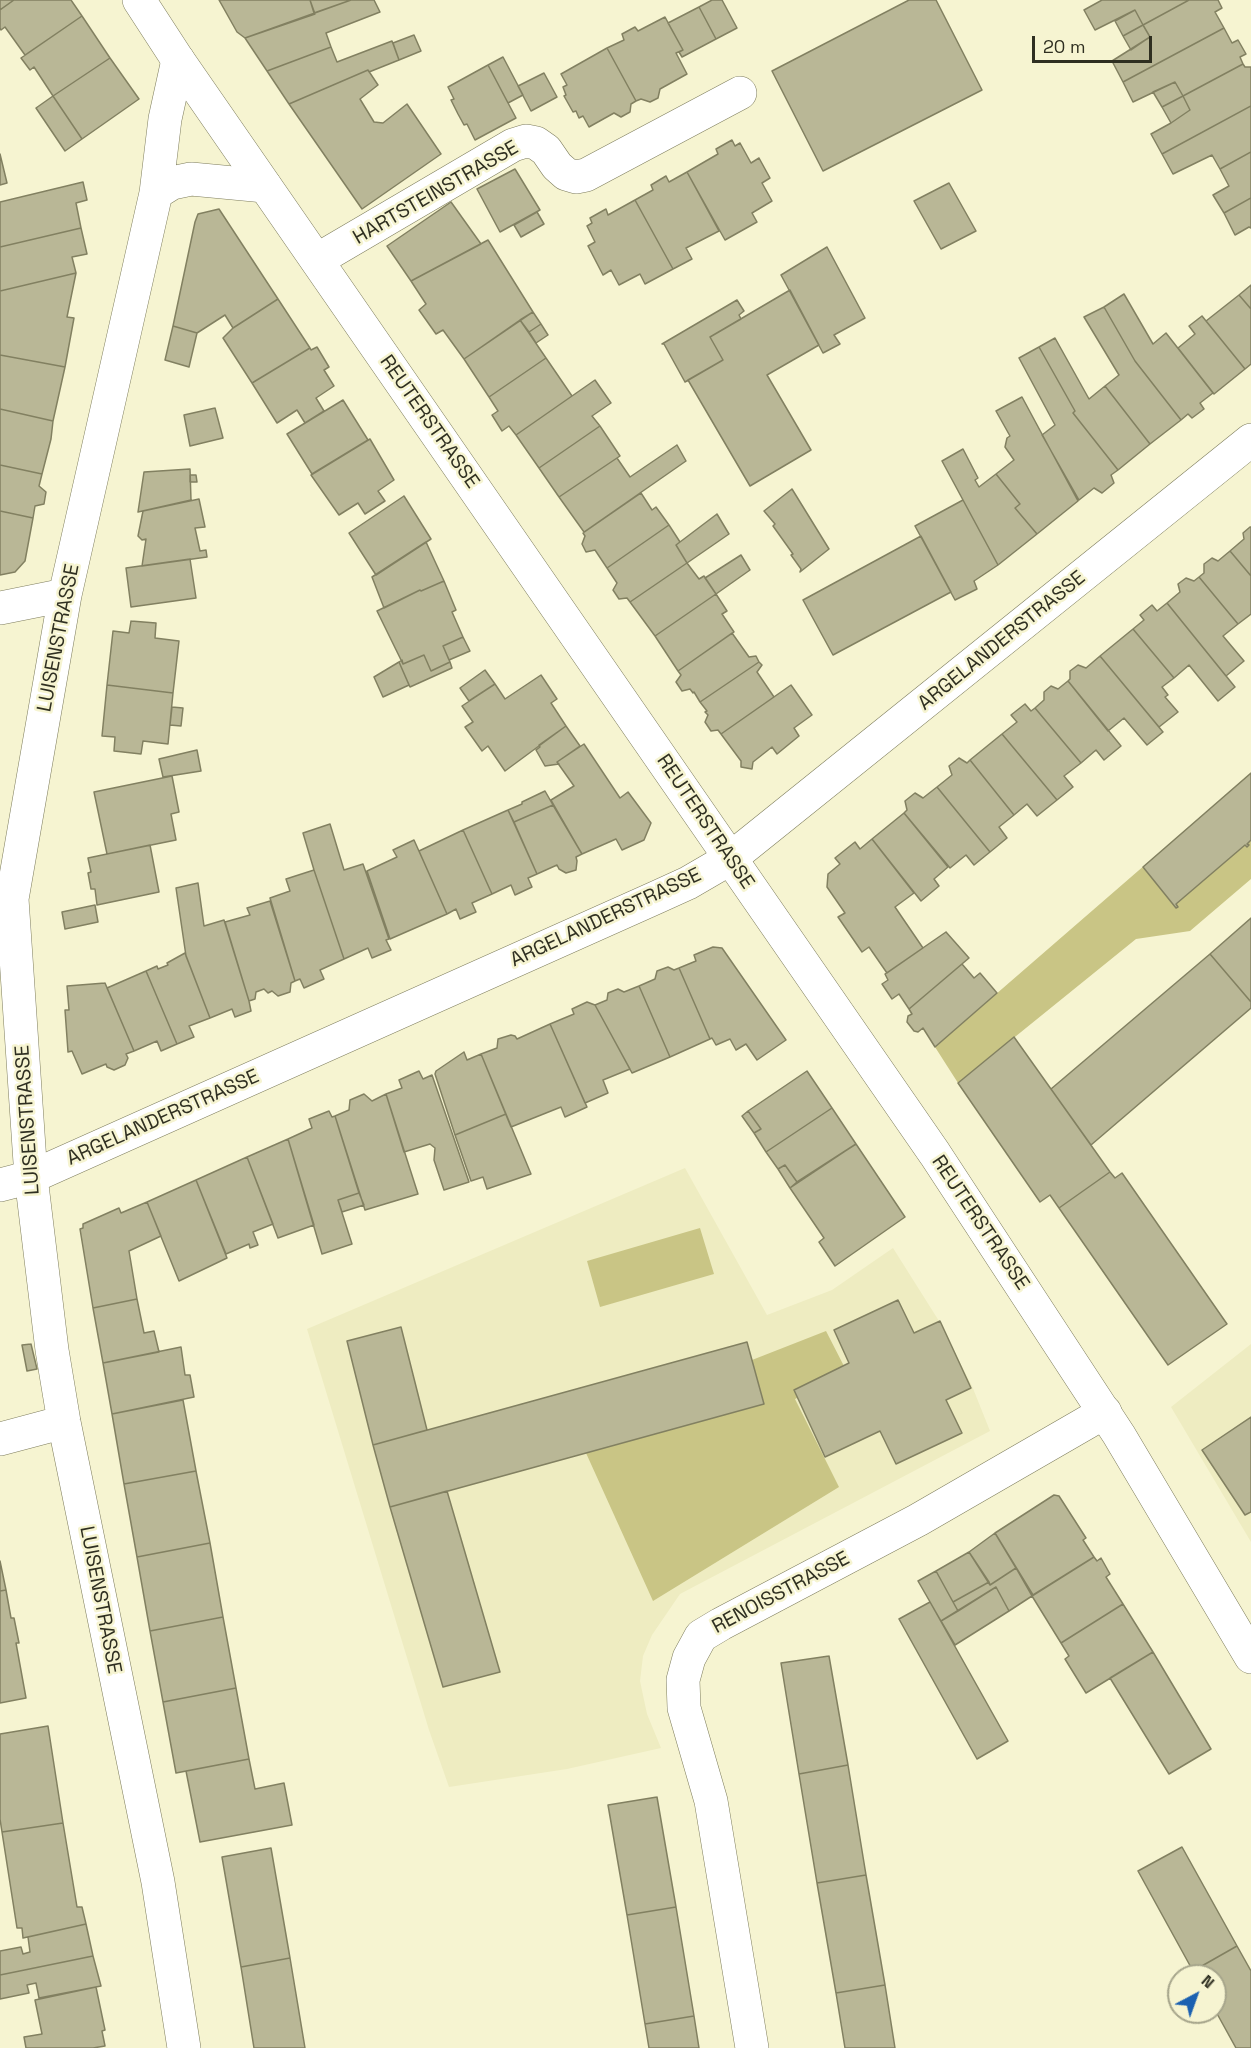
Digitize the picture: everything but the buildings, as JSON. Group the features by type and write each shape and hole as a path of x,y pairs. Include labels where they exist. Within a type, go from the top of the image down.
{"street":[{"name":"REUTERSTRASSE","path":"139,0 178,60 934,1154 1105,1412 1251,1657"},
{"name":"LUISENSTRASSE","path":"178,60 165,119 156,193 65,595 12,899 31,1177 52,1350 64,1422 158,1882 184,2048"},
{"name":"HARTSTEINSTRASSE","path":"317,260 513,145 526,141 536,143 546,150 566,174 576,177 586,175 740,93"},
{"path":"156,193 172,183 191,179 265,186"},
{"name":"ARGELANDERSTRASSE","path":"0,1185 31,1177 688,883 730,858 1251,440"},
{"path":"0,608 65,595"},
{"name":"RENOISSTRASSE","path":"752,2048 711,1801 684,1708 683,1680 689,1658 701,1636 918,1520 1105,1412"},
{"path":"0,1439 64,1422"}],"shaded area":[{"path":"1251,773 1251,879 1190,931 1136,939 958,1083 935,1047"},
{"path":"685,1168 767,1315 832,1290 893,1248 939,1321 972,1386 990,1431 680,1594 652,1635 643,1656 640,1681 647,1714 661,1748 567,1769 449,1787 429,1730 307,1329"},
{"path":"700,1228 714,1274 600,1307 587,1261"},
{"path":"826,1331 847,1372 795,1399 839,1487 653,1601 586,1453 764,1404 752,1360"},
{"path":"1251,1344 1251,1542 1171,1407"}]}
